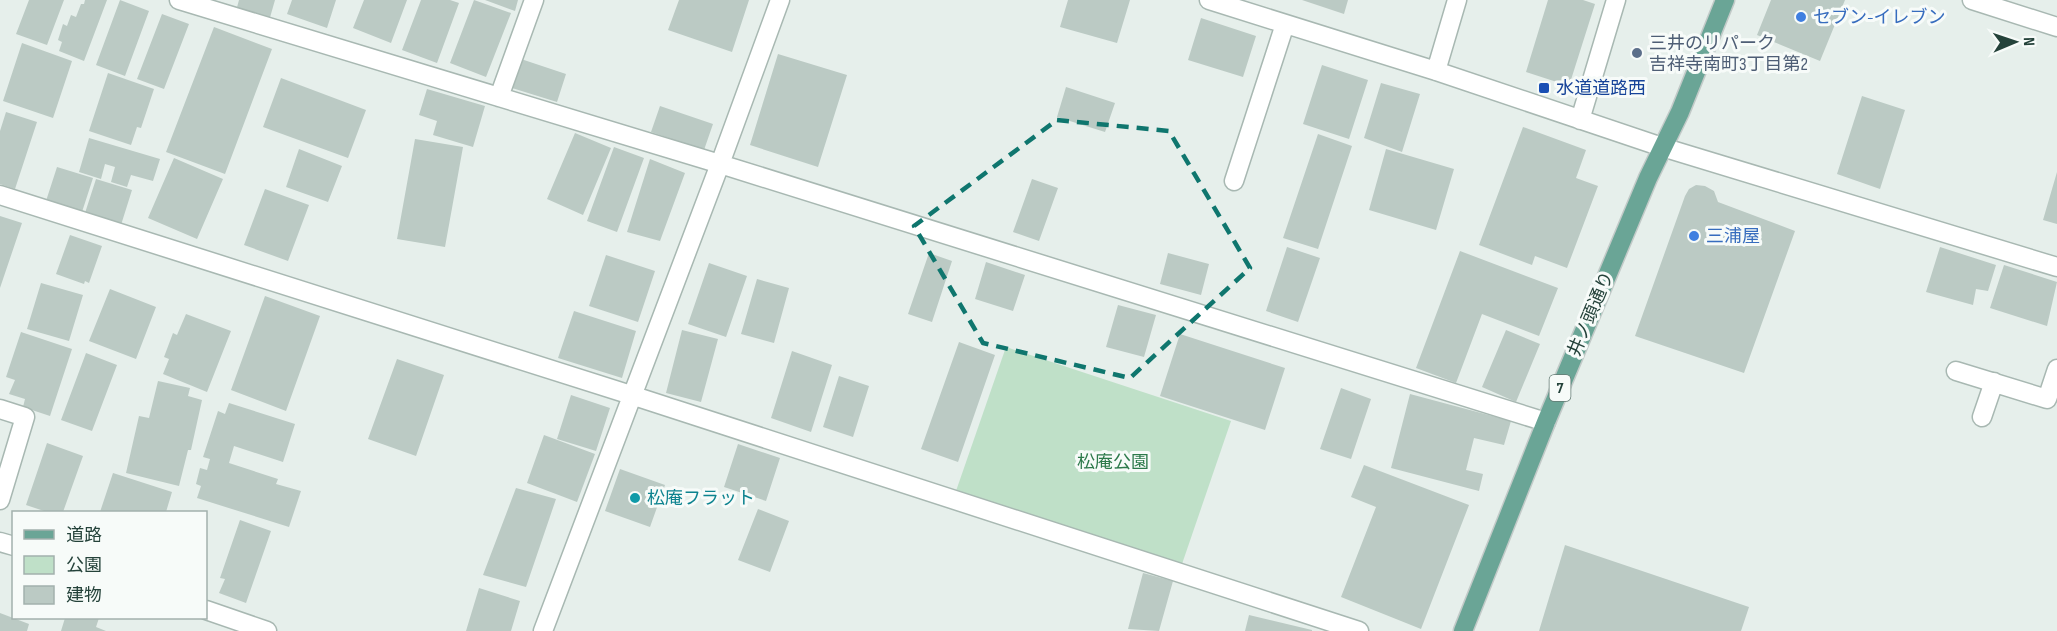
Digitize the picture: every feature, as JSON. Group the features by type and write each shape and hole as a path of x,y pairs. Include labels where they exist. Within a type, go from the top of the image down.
{"main road":[{"name":"井ノ頭通り","path":"1463,631 1546,422 1662,147 1680,112 1725,0"}],"street":[{"path":"179,0 215,5 500,97 1546,422"},
{"path":"500,97 534,0"},
{"path":"543,631 780,0"},
{"path":"1209,0 1436,71 1662,147 2057,267"},
{"path":"1436,71 1456,0"},
{"path":"1580,120 1616,0"},
{"path":"1972,0 2057,27"},
{"path":"1234,181 1285,24"},
{"path":"0,195 631,395 1359,631"},
{"path":"1956,371 2047,399 2057,369"},
{"path":"1982,417 1994,382"},
{"path":"0,409 26,417 0,500"},
{"path":"207,610 267,631"}],"highlighted area":[{"path":"1057,120 1169,131 1250,268 1130,378 983,343 914,226"}],"green space":[{"name":"松庵公園","path":"1006,347 1231,421 1182,564 956,491"}],"building":[{"path":"29,0 64,0 47,45 16,34"},
{"path":"85,0 107,0 84,61 59,51 62,42 58,40 63,24 67,26 71,15 76,17"},
{"path":"120,0 149,11 125,76 96,65"},
{"path":"239,0 275,0 269,21 236,11"},
{"path":"292,0 336,0 327,28 287,14"},
{"path":"364,0 407,0 391,43 353,28"},
{"path":"421,0 450,0 459,3 437,63 402,50"},
{"path":"474,0 511,13 486,77 450,63"},
{"path":"485,0 518,0 515,11"},
{"path":"679,0 749,0 732,52 668,30"},
{"path":"1068,0 1130,0 1117,43 1060,27"},
{"path":"1302,0 1348,0 1344,14"},
{"path":"1548,0 1583,0 1595,4 1569,86 1526,72"},
{"name":"セブン-イレブン","path":"1771,0 1845,0 1820,61 1757,35"},
{"path":"162,14 189,24 164,89 137,79"},
{"path":"1201,18 1256,36 1243,77 1188,60"},
{"path":"214,27 272,49 225,174 166,152"},
{"path":"22,43 72,61 53,118 3,101"},
{"path":"778,54 847,75 818,167 750,145"},
{"path":"521,59 566,74 557,102 512,88"},
{"path":"1322,65 1368,80 1349,139 1303,124"},
{"path":"108,73 154,89 141,128 137,127 131,145 89,131"},
{"path":"281,78 366,110 348,158 263,127"},
{"path":"1381,83 1420,94 1402,152 1364,138"},
{"path":"1066,87 1115,103 1105,132 1057,117"},
{"path":"427,89 485,106 473,147 433,135 437,121 419,115"},
{"path":"1862,96 1905,110 1880,189 1837,174"},
{"path":"660,106 713,124 704,150 651,132"},
{"path":"6,112 37,122 15,189 0,184 0,131"},
{"path":"1523,127 1586,150 1576,178 1598,186 1567,268 1535,256 1532,265 1479,245"},
{"path":"575,133 611,148 583,215 547,199"},
{"path":"1318,134 1352,146 1318,249 1283,238"},
{"path":"89,138 160,159 153,181 131,175 127,187 111,182 115,167 105,164 101,179 79,172"},
{"path":"415,139 463,147 445,247 397,239"},
{"path":"614,147 644,158 617,232 587,221"},
{"path":"299,149 342,166 328,202 286,187"},
{"path":"1386,149 1454,169 1436,230 1369,210"},
{"path":"174,158 223,179 197,239 148,218"},
{"path":"650,159 685,173 660,241 627,232"},
{"path":"57,167 93,178 82,212 46,201"},
{"path":"2057,172 2057,224 2043,220"},
{"path":"96,179 132,190 121,225 85,213"},
{"path":"1032,179 1058,188 1039,241 1013,232"},
{"path":"1696,185 1705,186 1714,191 1718,202 1795,231 1744,373 1635,336 1685,196 1689,189"},
{"path":"265,189 309,205 288,261 244,245"},
{"path":"0,216 22,223 0,288"},
{"path":"70,235 102,246 89,283 85,281 84,284 56,274"},
{"path":"1287,247 1320,258 1298,322 1266,311"},
{"path":"1940,247 1996,265 1988,291 1976,289 1973,305 1926,292"},
{"path":"1460,251 1558,288 1539,336 1482,314 1456,383 1416,368"},
{"path":"929,253 952,261 932,322 908,314"},
{"path":"1168,253 1209,264 1201,295 1160,284"},
{"path":"606,255 655,271 638,322 589,306"},
{"path":"986,262 1025,275 1013,311 975,299"},
{"path":"709,263 747,276 726,337 688,324"},
{"path":"2004,265 2057,282 2047,326 1990,308"},
{"path":"757,279 789,288 774,343 741,334"},
{"path":"41,283 83,295 69,341 27,329"},
{"path":"110,289 156,307 136,359 89,341"},
{"path":"265,296 320,316 286,411 231,390"},
{"path":"1118,305 1156,315 1144,357 1106,347"},
{"path":"574,311 636,331 622,378 558,358"},
{"path":"186,314 231,331 207,392 163,374 169,359 164,357 173,333 177,335"},
{"path":"682,330 718,339 701,402 666,393"},
{"path":"1506,330 1540,344 1516,402 1482,387"},
{"path":"21,332 72,349 50,416 23,407 25,399 9,394 15,380 6,377"},
{"path":"1180,334 1285,368 1265,430 1160,396"},
{"path":"959,342 995,355 958,462 921,449"},
{"path":"792,351 832,365 811,432 771,418"},
{"path":"86,353 117,365 92,431 61,420"},
{"path":"397,359 444,375 416,456 368,439"},
{"path":"839,376 869,386 853,437 823,427"},
{"path":"158,381 190,388 188,396 202,400 191,450 188,450 179,486 126,473 139,416 149,418"},
{"path":"1341,388 1371,399 1351,459 1320,449"},
{"path":"1410,394 1511,421 1504,445 1474,438 1466,470 1483,474 1479,491 1391,468"},
{"path":"571,395 610,408 596,451 557,439"},
{"path":"229,403 295,424 283,462 234,446 229,463 278,479 276,484 301,491 289,527 197,498 201,486 196,484 200,468 207,470 210,459 203,457 218,411 225,414"},
{"path":"544,435 595,454 577,502 527,483"},
{"path":"47,443 83,456 63,511 44,511 26,505"},
{"path":"738,444 780,458 766,501 724,487"},
{"path":"1364,465 1469,505 1421,629 1341,597 1376,507 1351,497"},
{"name":"松庵フラット","path":"620,469 665,485 650,527 605,511"},
{"path":"113,473 172,492 166,511 100,511"},
{"path":"516,488 556,499 526,587 483,575"},
{"path":"758,509 789,521 770,572 738,560"},
{"path":"240,520 271,531 246,603 219,593 225,579 220,578"},
{"path":"1565,545 1749,607 1741,631 1539,631"},
{"path":"1143,573 1173,581 1159,631 1128,629"},
{"path":"479,588 520,601 511,631 466,631"},
{"path":"0,613 29,624 27,631 0,631"},
{"path":"1249,615 1312,630 1312,631 1245,631"},
{"path":"65,619 99,619 96,627 106,631 61,631"}],"place":[{"name":"セブン-イレブン","path":"1801,17"},
{"name":"三井のリパーク 吉祥寺南町3丁目第2","path":"1637,53"},
{"name":"水道道路西","path":"1544,88"},
{"name":"三浦屋","path":"1694,236"},
{"name":"松庵フラット","path":"635,498"}]}
